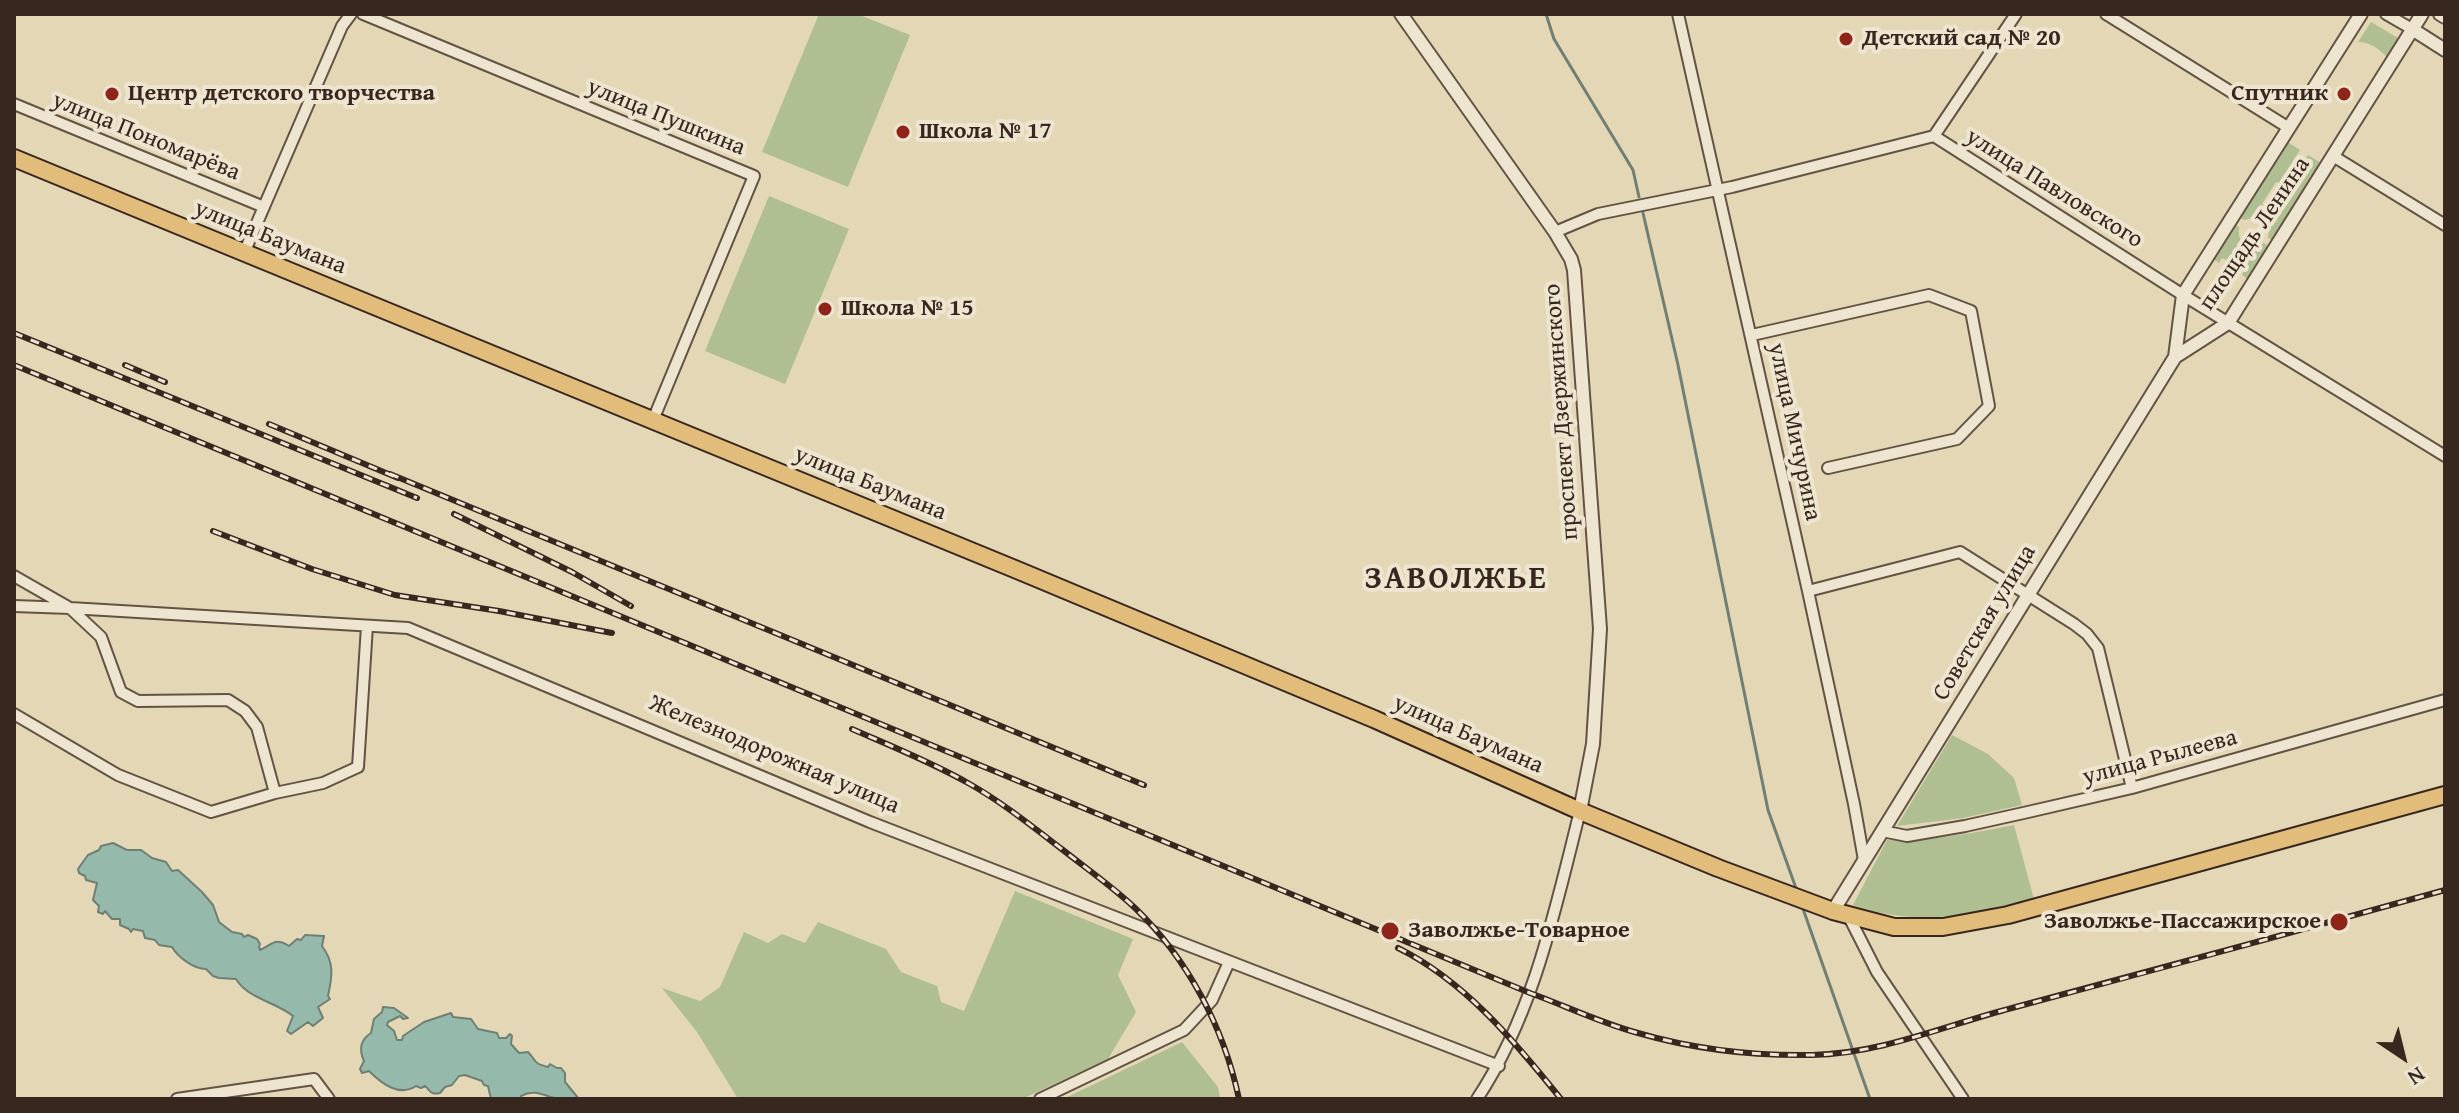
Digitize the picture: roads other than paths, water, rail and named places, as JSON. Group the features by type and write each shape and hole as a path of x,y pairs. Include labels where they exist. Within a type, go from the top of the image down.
{"main road":[{"name":"улица Баумана","path":"14,158 1010,566 1704,863 1840,913 1894,927 1943,927 2008,915 2445,795"}],"street":[{"path":"244,253 342,26 351,14"},
{"name":"улица Пушкина","path":"363,14 754,176 653,420"},
{"name":"проспект Дзержинского","path":"1401,14 1555,232 1574,270 1600,629 1593,744 1580,811"},
{"name":"улица Мичурина","path":"1678,14 1752,335 1864,860"},
{"path":"1934,136 2016,14"},
{"path":"2106,14 2289,128"},
{"name":"площадь Ленина","path":"2175,357 2183,295 2361,14"},
{"path":"2386,14 2445,50"},
{"name":"площадь Ленина","path":"2175,357 2228,323 2422,14"},
{"name":"улица Пономарёва","path":"14,104 264,207"},
{"name":"улица Павловского","path":"1555,232 1598,214 1718,190 1934,136 2183,295 2445,456"},
{"path":"2333,156 2445,225"},
{"path":"1752,335 1929,295 1971,311 1989,406 1957,439 1828,468"},
{"name":"Советская улица","path":"1840,913 1864,860 2175,357"},
{"path":"1808,591 1960,552 2074,624 2098,648 2132,788"},
{"name":"Железнодорожная улица","path":"14,576 70,608 408,628 870,822 1499,1066"},
{"path":"14,606 70,608 101,637 121,692 138,701 228,700 245,711 257,727 275,793"},
{"path":"14,714 118,775 211,812 323,783 358,767 367,626"},
{"name":"улица Рылеева","path":"1882,831 1907,836 2132,788 2445,700"},
{"path":"1477,1099 1499,1066 1530,993 1557,904 1580,811"},
{"path":"1840,913 1963,1099"},
{"path":"1040,1099 1184,1030 1212,1000 1229,962"},
{"path":"177,1099 314,1079 329,1099"}],"waterway":[{"path":"1546,14 1554,39 1633,170 1639,197"},
{"path":"1643,213 1678,365 1768,810 1797,891"},
{"path":"1802,906 1870,1099"}],"railway":[{"path":"14,333 417,498"},
{"path":"14,365 1530,993 1659,1039 1746,1053 1812,1055 1863,1050 2445,890"},
{"path":"125,365 165,382"},
{"path":"269,424 398,478"},
{"path":"390,474 1144,785"},
{"path":"454,514 572,572 631,606"},
{"path":"213,531 312,569 395,595 612,633"},
{"path":"852,729 981,790 1040,832 1135,908 1172,949 1201,996 1224,1046 1239,1099"},
{"path":"1398,948 1467,995 1526,1056 1561,1099"}],"place":[{"name":"Детский сад № 20","path":"1846,39"},
{"name":"Центр детского творчества","path":"112,94"},
{"name":"Спутник","path":"2344,94"},
{"name":"Школа № 17","path":"903,132"},
{"name":"Школа № 15","path":"825,309"},
{"name":"Заволжье-Пассажирское","path":"2339,922"},
{"name":"Заволжье-Товарное","path":"1390,931"}],"district":[{"name":"ЗАВОЛЖЬЕ","path":"1456,580"}]}
